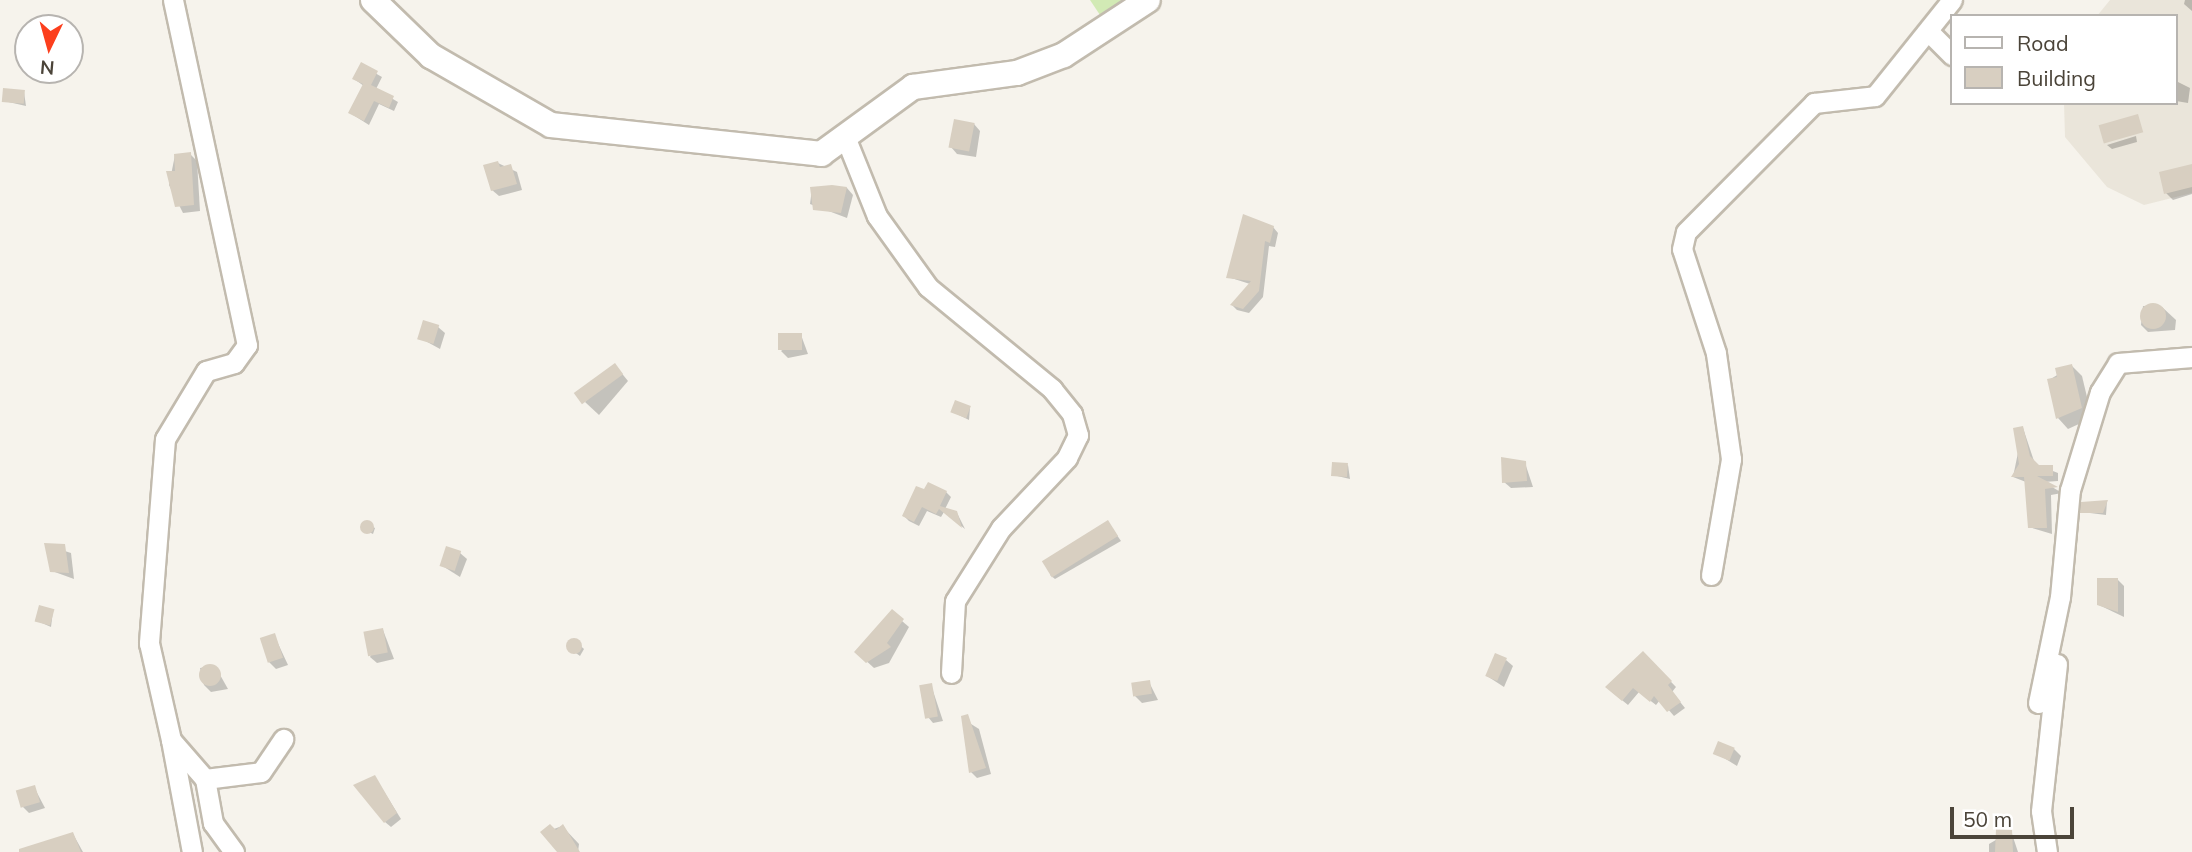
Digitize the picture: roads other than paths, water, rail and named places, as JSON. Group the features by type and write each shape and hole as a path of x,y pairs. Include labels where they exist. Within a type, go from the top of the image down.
{"street":[{"path":"173,0 247,345 234,363 206,371 165,439 149,643 192,852"},
{"path":"373,0 431,56 551,125 821,154 844,134 913,87 1017,73 1064,55 1148,0"},
{"path":"1711,575 1731,459 1723,384 1682,249 1686,232 1814,103 1875,96 1952,0"},
{"path":"1929,32 1951,54"},
{"path":"844,134 877,216 928,287 1052,389 1072,414 1077,435 1068,458 1001,528 955,601 951,673"},
{"path":"2047,852 2041,811 2070,490 2100,392 2118,363 2192,357"},
{"path":"2038,703 2060,597"},
{"path":"205,779 261,772 283,739"},
{"path":"171,740 205,779 213,823 233,852"}]}
